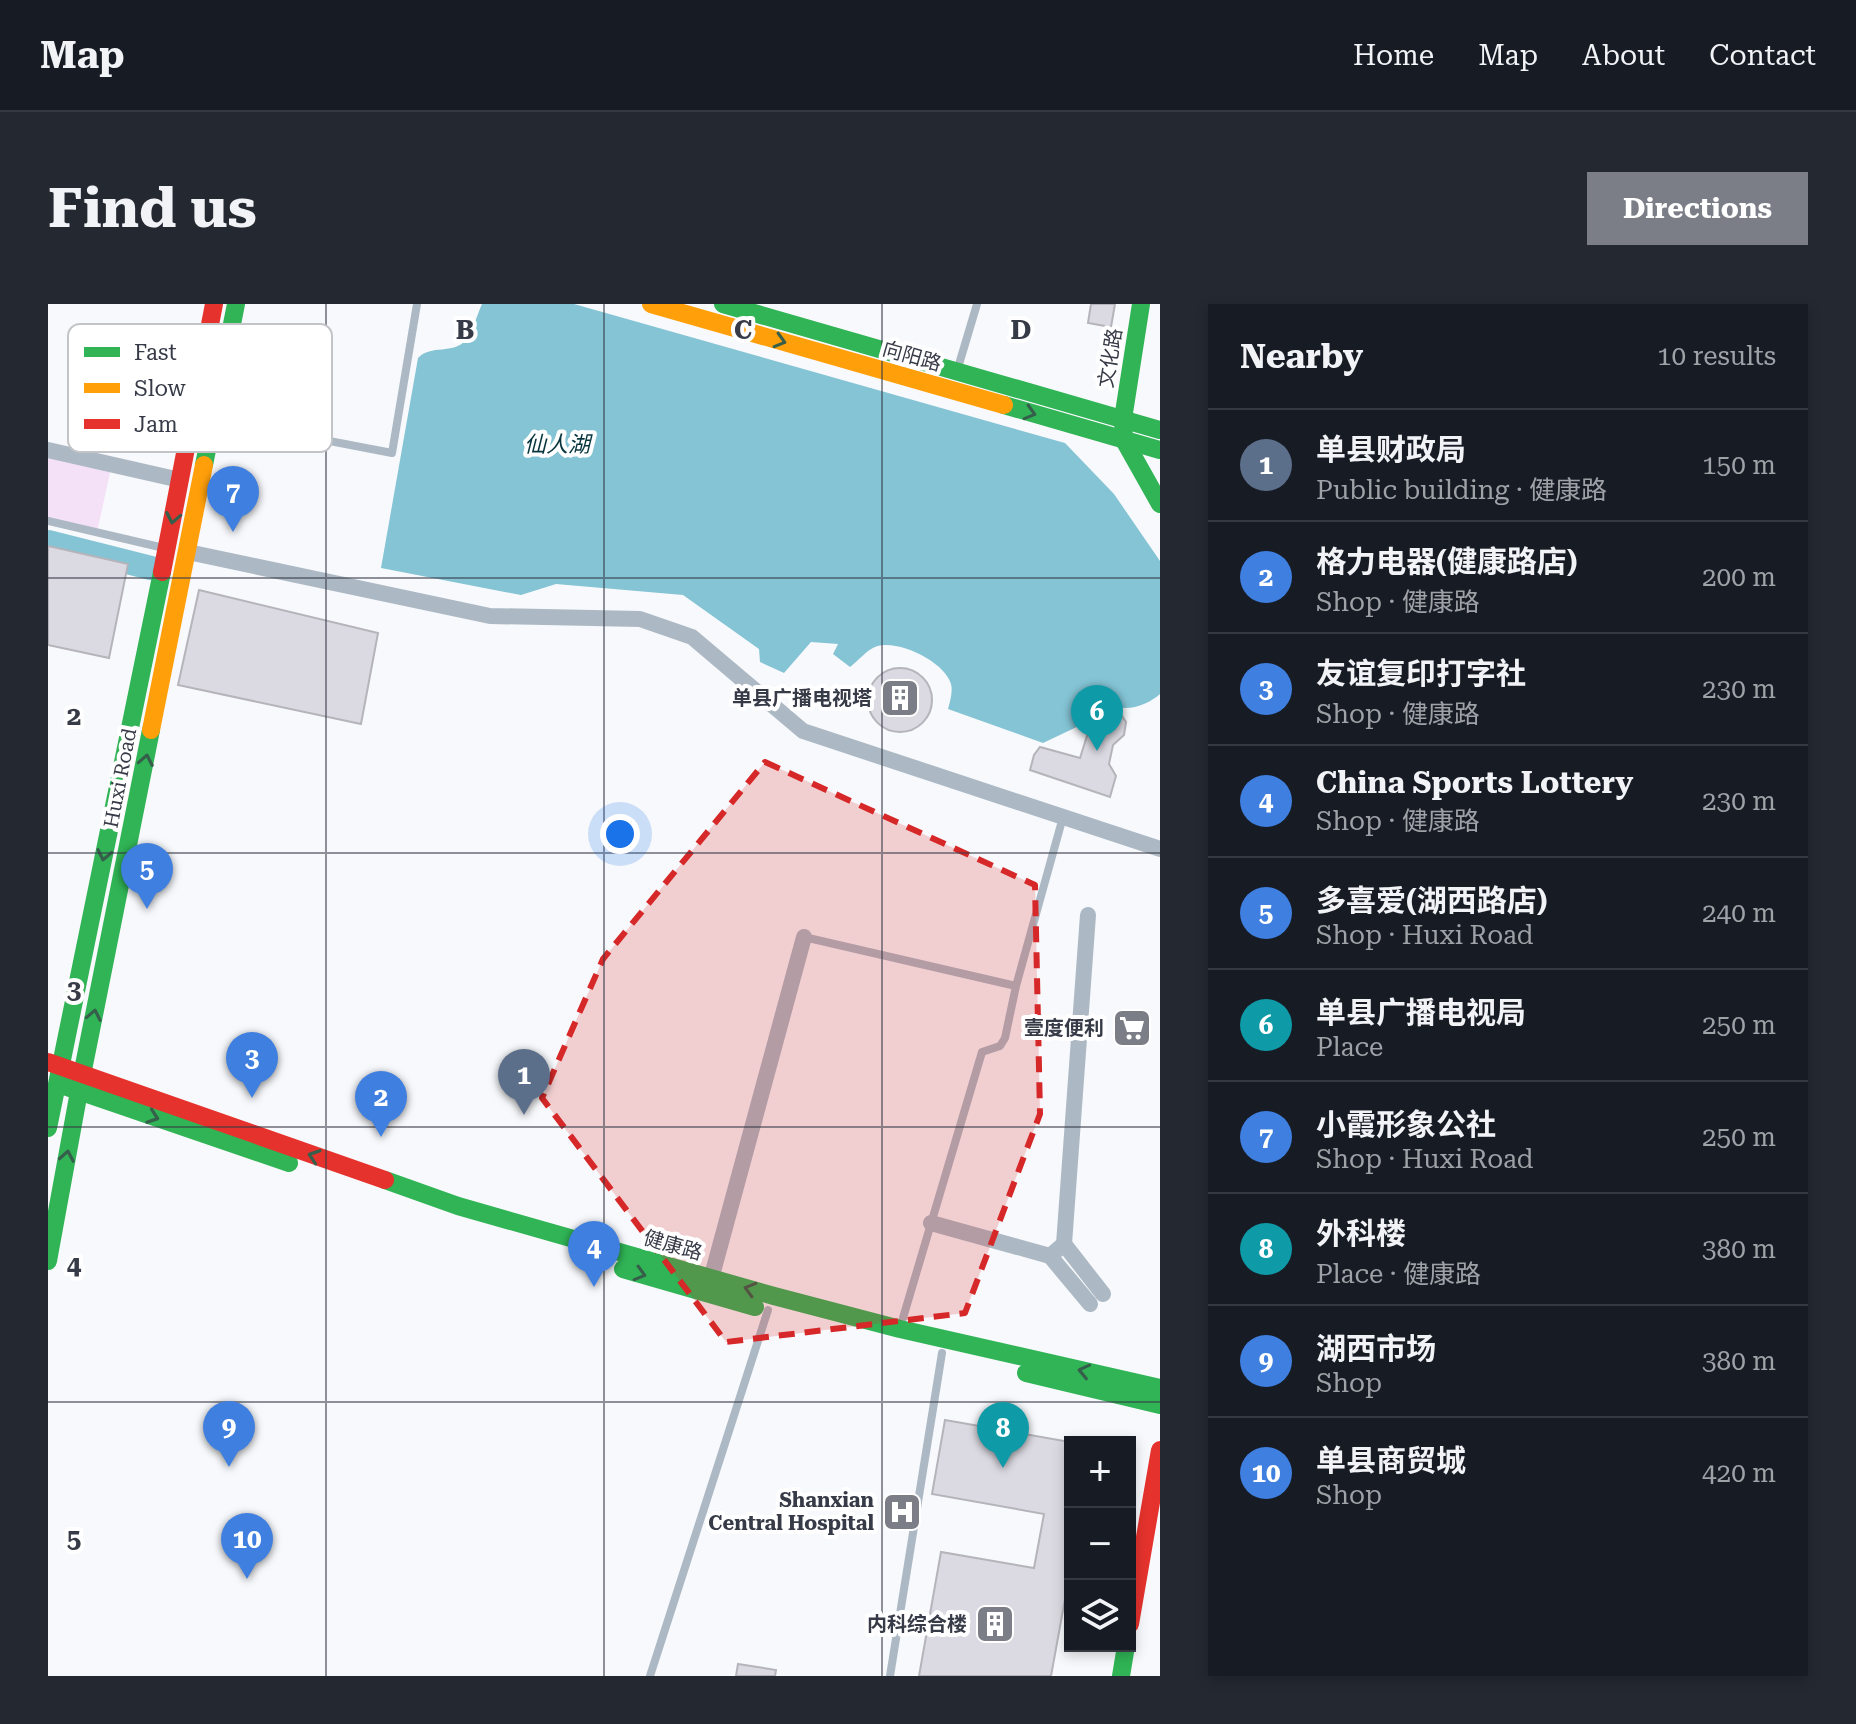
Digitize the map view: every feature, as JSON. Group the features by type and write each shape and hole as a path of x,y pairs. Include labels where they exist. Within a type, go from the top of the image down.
{"main road":[{"name":"Huxi Road","path":"210,324 214,304"},
{"name":"Huxi Road","path":"232,324 236,304"},
{"name":"向阳路","path":"651,304 1160,450"},
{"name":"向阳路","path":"723,304 1160,430"},
{"name":"文化路","path":"1124,440 1123,419 1141,304"},
{"path":"1124,440 1160,504"},
{"name":"Huxi Road","path":"48,1128 53,1073 185,452"},
{"name":"Huxi Road","path":"48,1261 208,452"},
{"name":"健康路","path":"53,1073 454,1220 768,1310 1160,1405"},
{"name":"健康路","path":"81,1083 458,1206 711,1279 900,1329 1160,1388"},
{"path":"1136,1589 1160,1450"},
{"path":"1121,1676 1125,1652"}],"street":[{"path":"48,450 180,480"},
{"path":"188,552 490,616 640,619 692,637 803,731 1160,849"},
{"path":"931,1223 1050,1256 1097,1299 1064,1244 1088,915"},
{"path":"711,1279 804,937"},
{"path":"1050,1256 1064,1244"}],"lane":[{"path":"332,442 392,453 417,304"},
{"path":"957,371 977,304"},
{"path":"48,521 167,548"},
{"path":"900,1329 982,1052 1000,1046 1005,1038 1016,986 1063,817"},
{"path":"804,937 1016,986"},
{"path":"650,1676 768,1310"},
{"path":"890,1676 942,1353"}],"highlighted area":[{"path":"765,762 1035,885 1040,1114 965,1313 726,1342 542,1098 603,959"}],"shaded area":[{"path":"48,450 112,464 97,532 48,521"}],"water":[{"name":"仙人湖","path":"482,304 574,304 1065,443 1114,494 1160,561 1160,694 1135,707 1101,703 1090,711 1083,724 1043,743 948,709 952,690 947,676 930,660 907,649 884,645 875,647 850,667 833,654 838,644 811,642 784,673 760,662 759,649 683,595 556,584 521,595 381,568 418,358 429,351 461,345 471,332"}],"building":[{"path":"1091,304 1115,304 1111,327 1088,323"},
{"path":"48,546 128,564 109,658 48,645"},
{"path":"199,590 378,633 361,724 178,685"},
{"name":"单县广播电视塔","path":"900,668 918,674 926,682 932,700 926,718 918,726 900,732 882,726 874,718 868,700 874,682 882,674"},
{"path":"822,686 841,694 834,707 816,698"},
{"path":"1106,707 1118,710 1126,722 1124,735 1113,745 1109,764 1116,776 1110,797 1030,770 1040,747 1080,758 1092,720"},
{"name":"内科综合楼","path":"945,1420 1064,1441 1064,1605 1051,1676 919,1676 941,1552 1034,1568 1044,1514 932,1494"},
{"path":"738,1664 776,1670 775,1676 736,1676"}],"waterway":[{"path":"48,542 151,568"}],"traffic: fast":[{"path":"232,324 236,304"},
{"path":"723,304 1160,430"},
{"path":"1141,304 1123,419 1124,440 1160,504"},
{"path":"1004,405 1160,450"},
{"path":"204,465 207,452"},
{"path":"48,1128 162,572"},
{"path":"48,1261 151,730"},
{"path":"64,1086 289,1163"},
{"path":"385,1180 458,1206 774,1296 900,1329 1160,1388"},
{"path":"623,1269 755,1307"},
{"path":"1026,1373 1160,1405"},
{"path":"1121,1676 1125,1652"}],"traffic: slow":[{"path":"651,304 1004,405"},
{"path":"151,730 204,465"}],"traffic: jam":[{"path":"210,324 214,304"},
{"path":"162,572 185,452"},
{"path":"48,1062 385,1180"},
{"path":"1136,1589 1160,1450"}],"place":[{"name":"小霞形象公社","path":"233,532"},
{"name":"单县广播电视塔","path":"900,698"},
{"name":"单县广播电视局","path":"1097,751"},
{"name":"多喜爱(湖西路店)","path":"147,909"},
{"name":"壹度便利","path":"1132,1028"},
{"name":"友谊复印打字社","path":"252,1098"},
{"name":"单县财政局","path":"524,1115"},
{"name":"格力电器(健康路店)","path":"381,1137"},
{"name":"China Sports Lottery","path":"594,1287"},
{"name":"湖西市场","path":"229,1467"},
{"name":"外科楼","path":"1003,1468"},
{"name":"Shanxian Central Hospital","path":"902,1512"},
{"name":"单县商贸城","path":"247,1579"},
{"name":"内科综合楼","path":"995,1624"}]}
